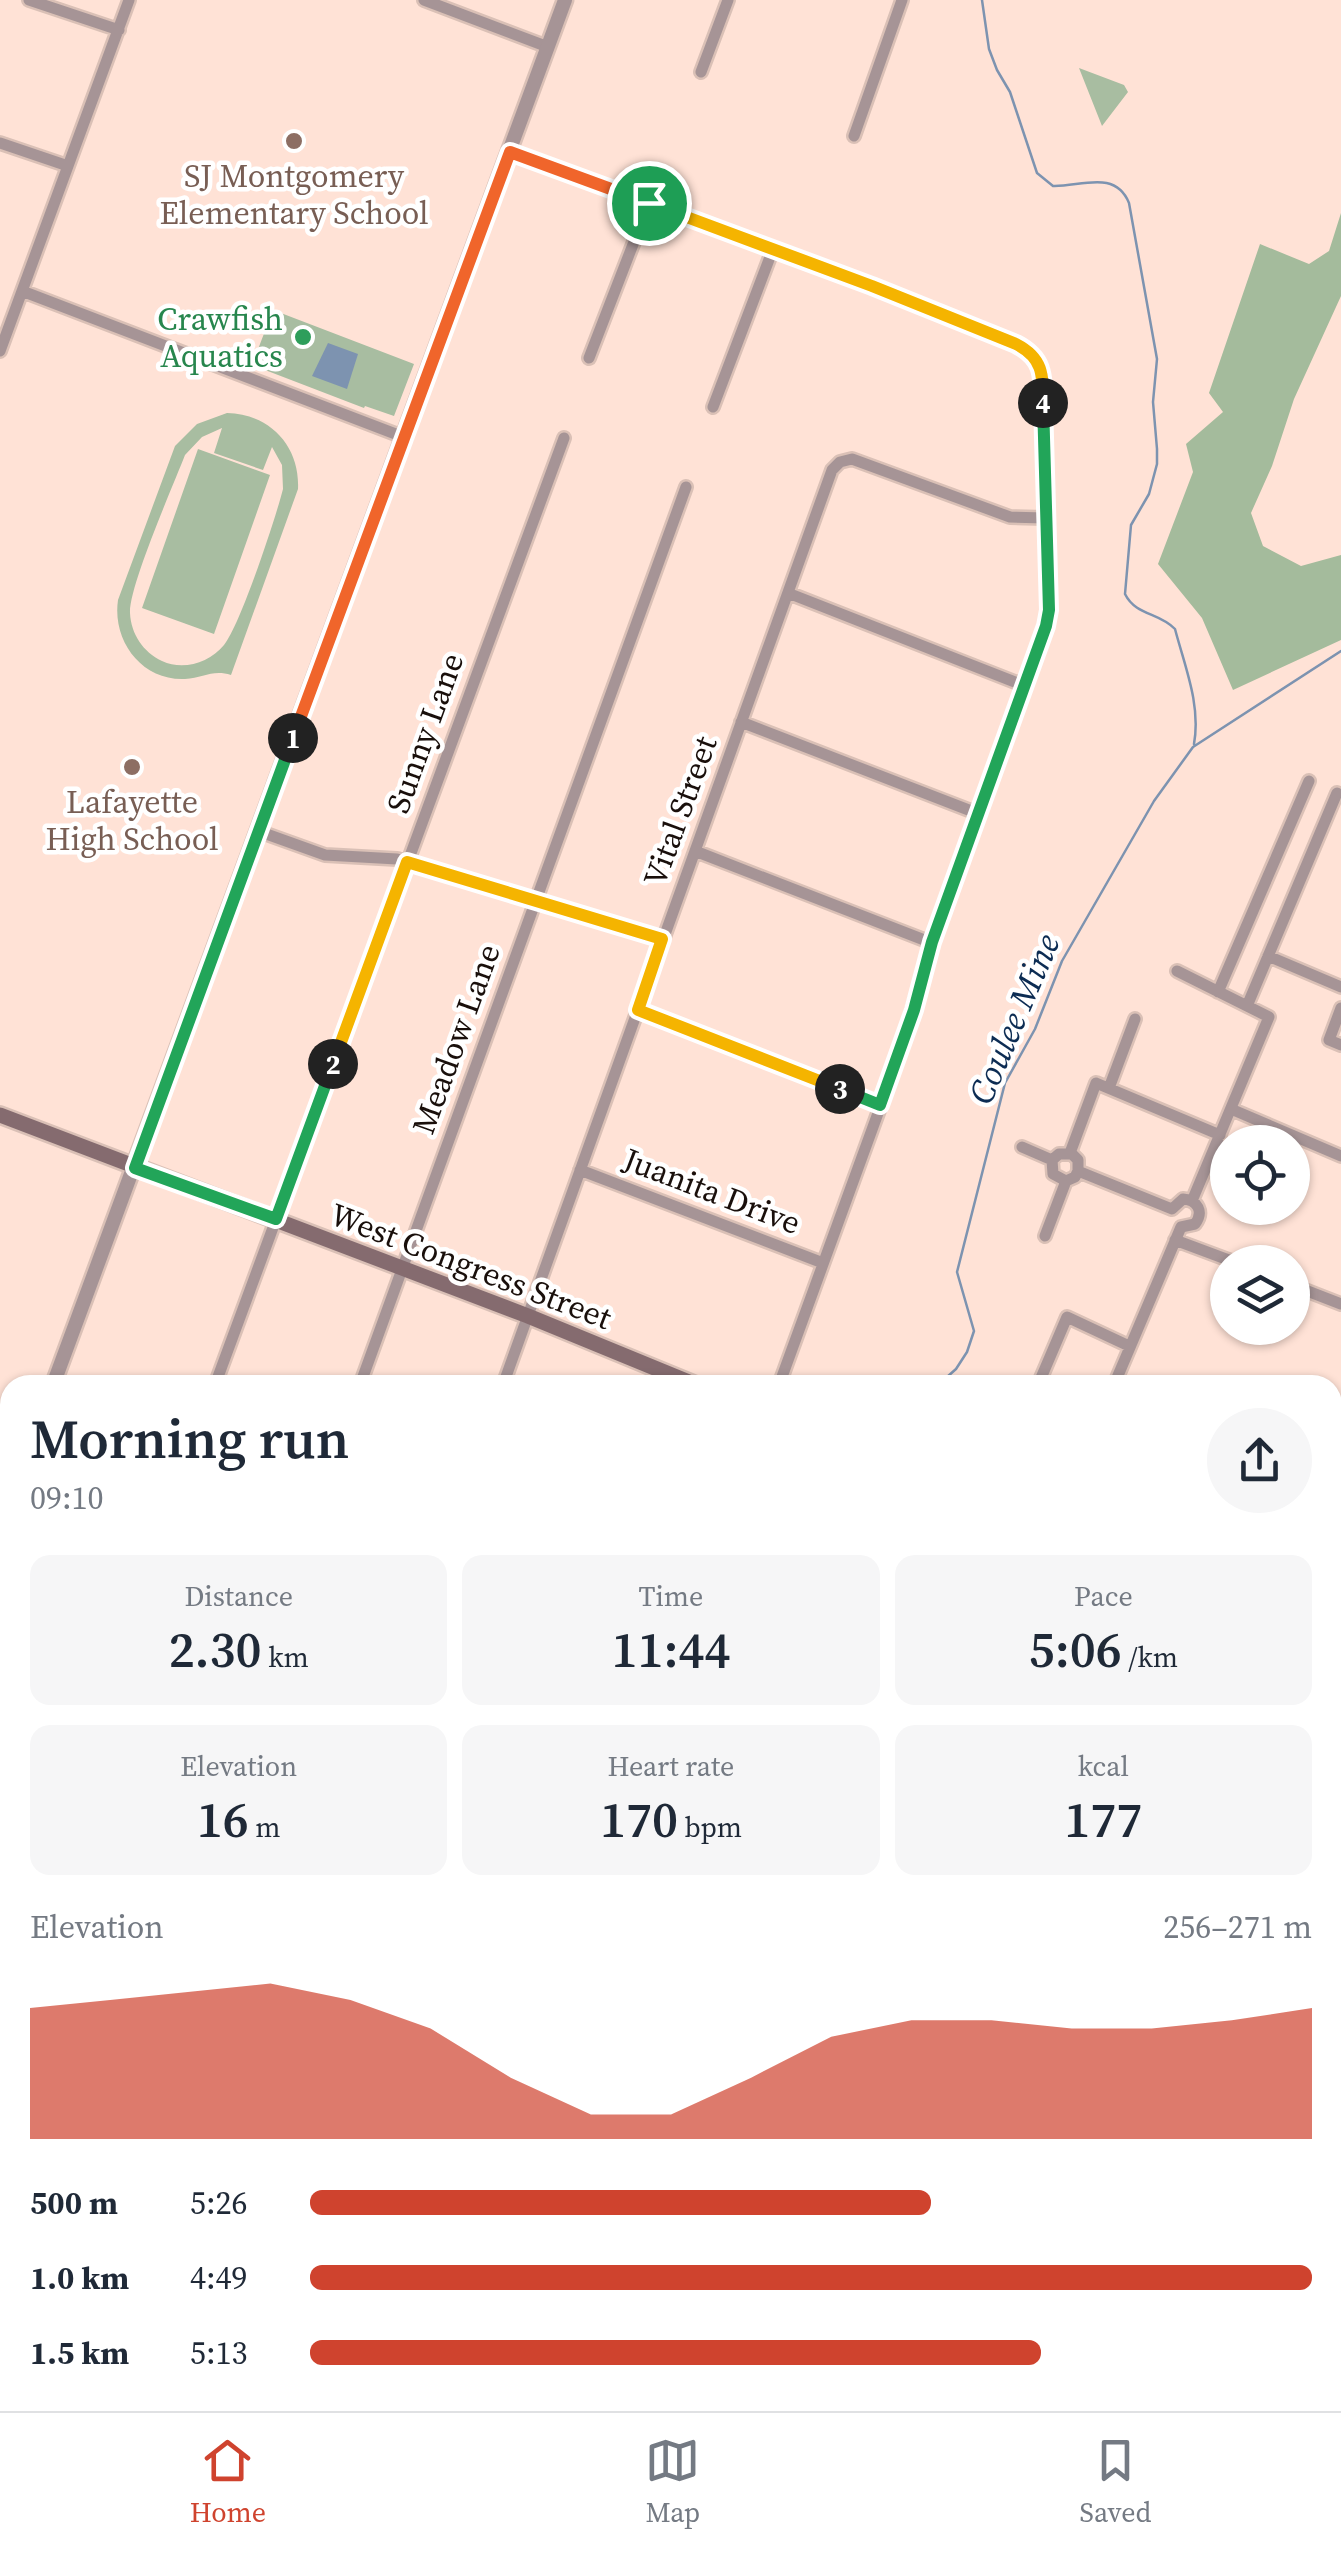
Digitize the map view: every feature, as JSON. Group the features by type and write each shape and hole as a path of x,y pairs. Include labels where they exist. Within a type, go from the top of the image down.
{"main road":[{"name":"West Congress Street","path":"0,1115 528,1316 672,1375"}],"street":[{"path":"29,0 118,30"},
{"path":"0,351 130,0"},
{"path":"424,0 548,47"},
{"path":"57,1375 565,0"},
{"path":"700,72 728,0"},
{"path":"854,136 902,0"},
{"path":"0,142 68,166"},
{"path":"510,152 1002,338 1033,354 1042,370 1049,610 932,942 914,1010 783,1375"},
{"path":"589,358 649,203"},
{"path":"712,408 773,249"},
{"path":"22,290 406,438"},
{"name":"Sunny Lane","path":"219,1375 564,438"},
{"name":"Vital Street","path":"507,1375 832,470 846,460 856,460 1010,517 1045,518"},
{"name":"Meadow Lane","path":"364,1375 686,487"},
{"path":"788,593 1025,686"},
{"path":"741,722 979,814"},
{"path":"1218,992 1309,781"},
{"path":"1247,1006 1337,793"},
{"path":"258,831 325,854 407,862 662,939"},
{"path":"695,851 932,942"},
{"path":"1268,956 1341,987"},
{"path":"1176,971 1269,1017 1224,1125"},
{"path":"1341,1008 1328,1040 1341,1046"},
{"path":"638,1010 880,1105"},
{"path":"1109,1088 1135,1020"},
{"path":"1070,1153 1096,1083 1210,1131"},
{"path":"1231,1109 1341,1156"},
{"path":"1022,1147 1052,1160"},
{"path":"1045,1236 1066,1181 1078,1171 1078,1160 1070,1153 1059,1154 1052,1160"},
{"path":"1192,1201 1210,1159"},
{"path":"1052,1160 1053,1174 1066,1181"},
{"name":"Juanita Drive","path":"580,1170 823,1263"},
{"path":"1078,1171 1172,1210"},
{"path":"1179,1201 1192,1201 1200,1212 1198,1220 1190,1227 1181,1227 1174,1221 1172,1210 1179,1201"},
{"path":"1118,1375 1181,1227"},
{"path":"1175,1240 1210,1253"},
{"path":"1310,1294 1340,1301"},
{"path":"1042,1375 1067,1317 1130,1346"}],"green space":[{"path":"1079,68 1124,85 1128,92 1102,126"},
{"path":"1341,213 1341,296 1294,399 1272,466 1251,513 1263,546 1301,566 1341,555 1341,640 1233,690 1202,618 1158,564 1193,472 1186,444 1223,412 1209,393 1260,244 1309,264 1329,251"},
{"name":"Crawfish Aquatics","path":"273,310 414,364 394,416 252,365"},
{"path":"227,413 257,419 269,426 288,446 294,459 298,489 231,675 170,678 143,666 125,644 117,615 118,600 175,446 197,424","holes":["222,428 214,453 263,470 272,447 282,465 283,489 248,595 224,645 195,664 170,664 149,653 139,642 131,621 132,600 185,455 202,437"]},
{"path":"198,449 270,475 214,634 142,608"}],"water":[{"path":"328,343 358,354 347,389 312,376"}],"waterway":[{"name":"Coulee Mine","path":"982,0 989,49 1010,92 1037,173 1053,186 1106,183 1115,186 1129,203 1157,359 1153,402 1157,464 1149,494 1131,525 1125,594 1135,606 1175,629 1194,700 1194,744"},
{"name":"Coulee Mine","path":"949,1375 967,1352 974,1331 957,1272 1005,1083 1035,1029 1062,961 1154,801 1193,747 1341,651"}],"place":[{"name":"SJ Montgomery Elementary School","path":"294,141"},
{"name":"Crawfish Aquatics","path":"303,337"},
{"name":"Lafayette High School","path":"132,767"}],"route":[{"path":"510,152 649,203 1002,338 1033,354 1042,370 1049,610 1046,626 932,942 914,1010 880,1105 638,1010 662,939 407,862 276,1219 135,1168 510,152"}]}
